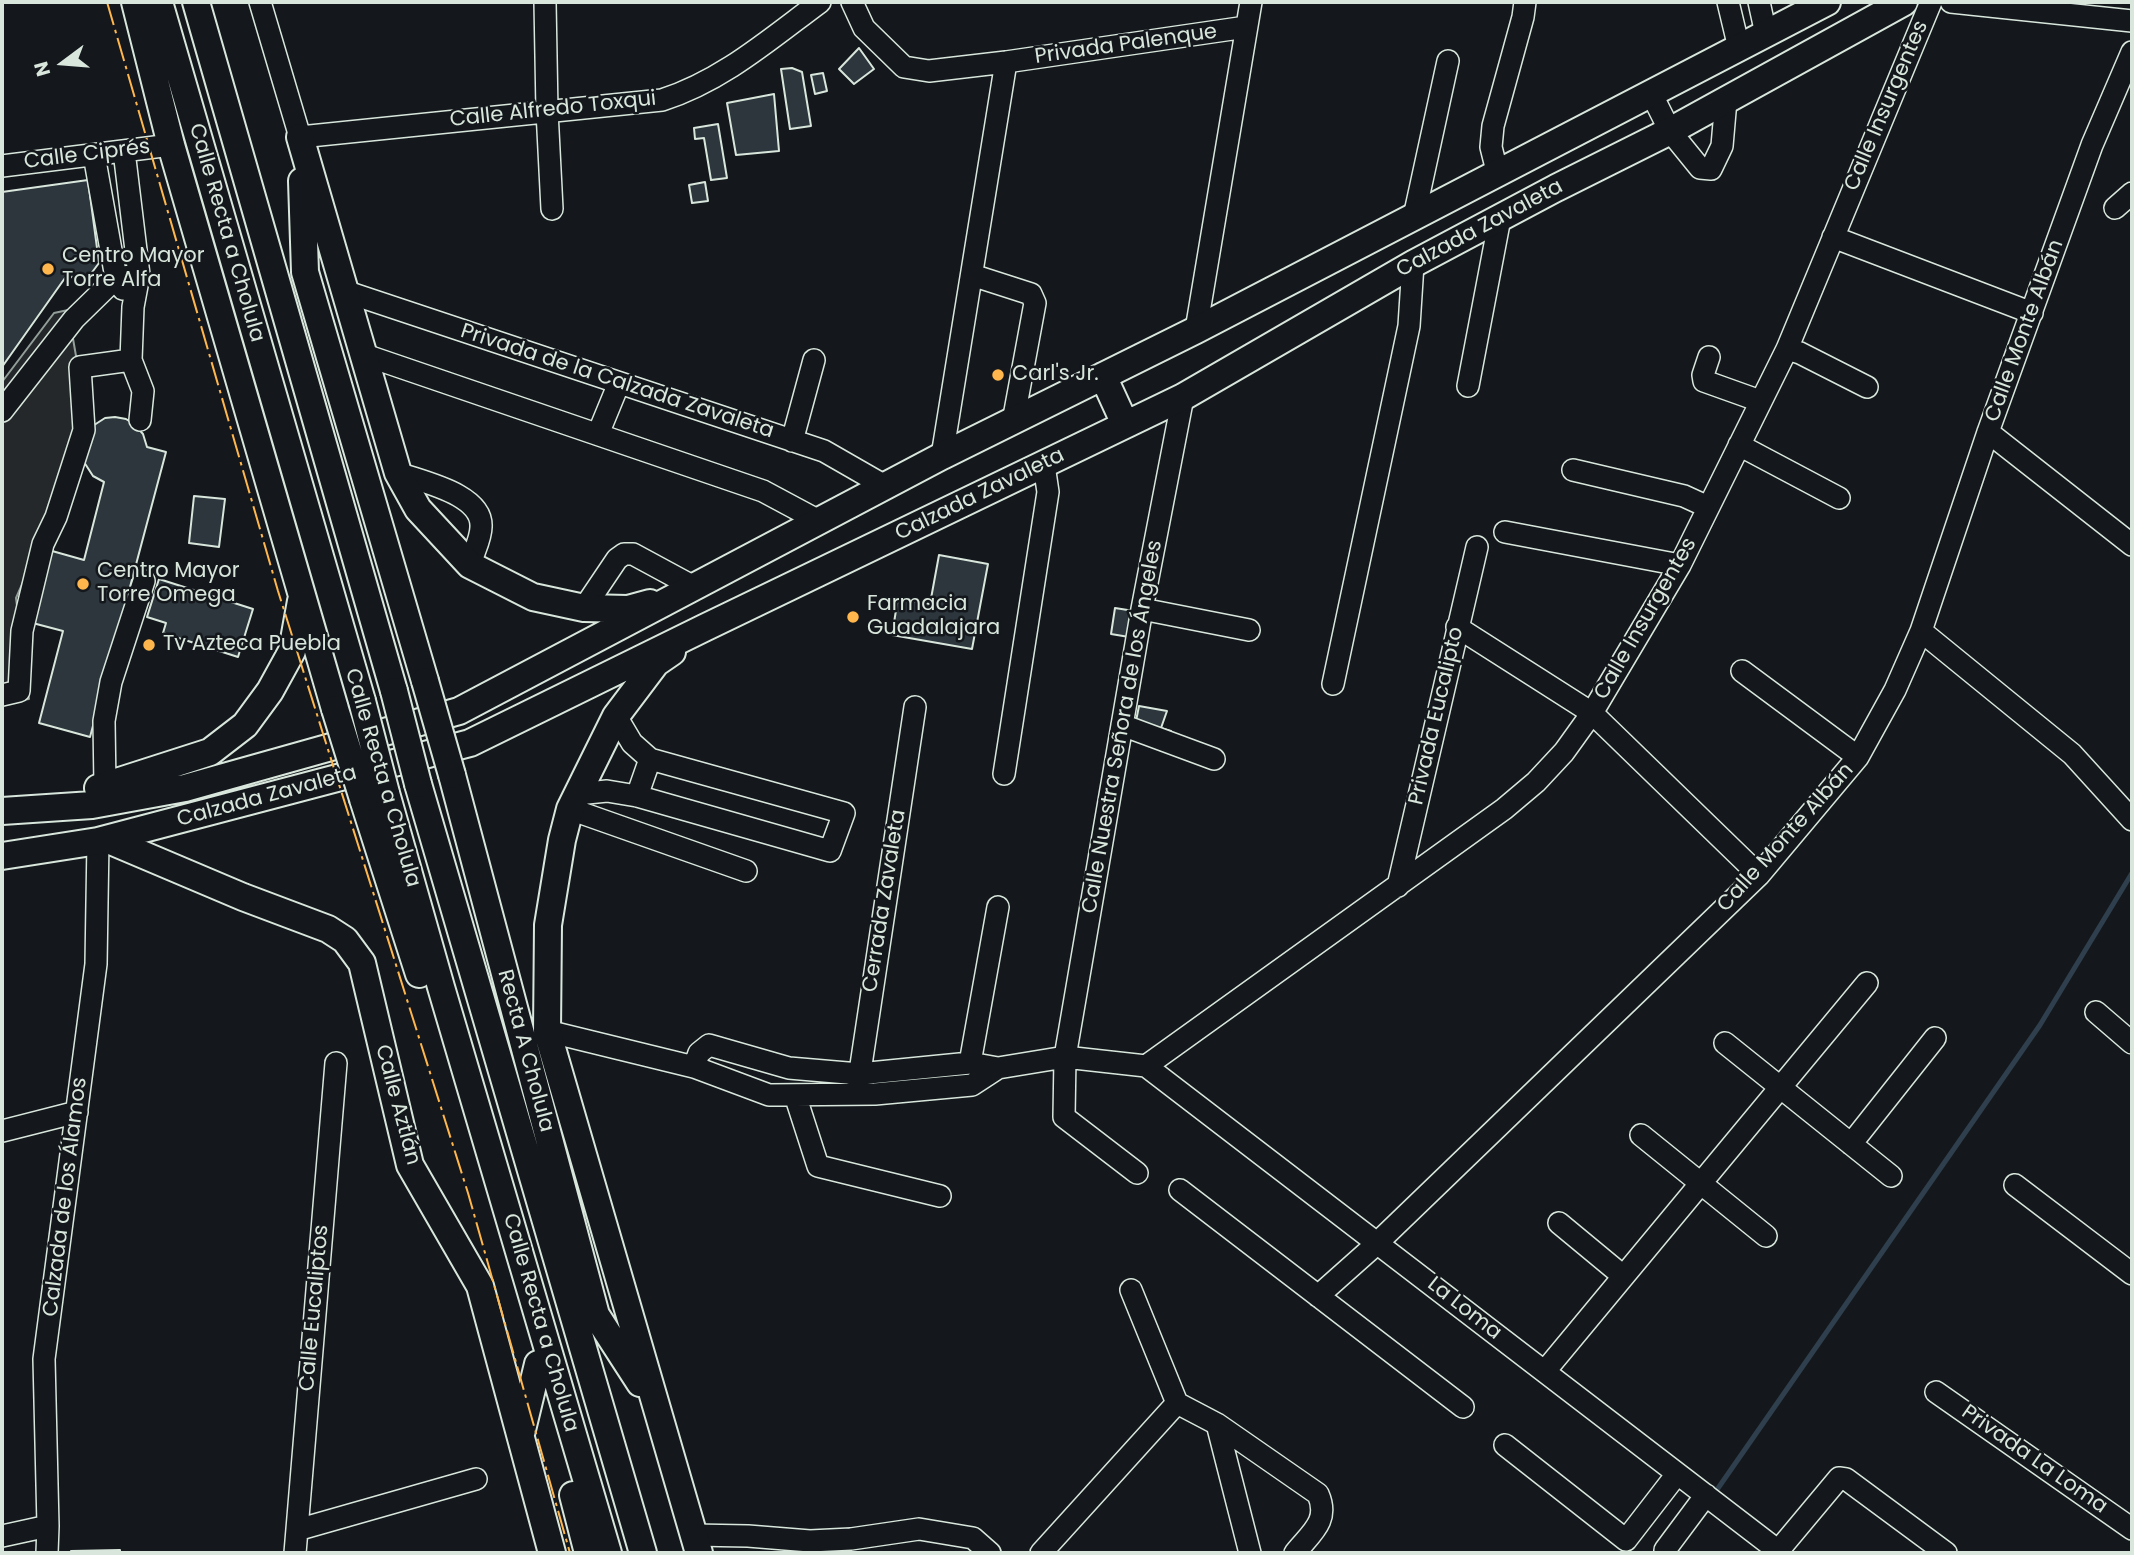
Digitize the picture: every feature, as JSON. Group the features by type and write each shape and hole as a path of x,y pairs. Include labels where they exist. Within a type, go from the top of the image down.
{"main road":[{"path":"135,2 171,145 335,709 375,796 538,1364 588,1553"},
{"name":"Calle Recta a Cholula","path":"159,2 362,701 375,796 441,988 608,1553"},
{"name":"Calle Recta a Cholula","path":"196,2 394,691 418,784 643,1553"},
{"name":"Calzada Zavaleta","path":"3,811 92,804 185,788 459,711 942,456 1196,330 1827,2"},
{"name":"Calzada Zavaleta","path":"2,856 102,840 470,743 1183,397 1413,264 1670,131 1904,2"},
{"path":"300,137 398,473 418,509 470,565 533,597 584,608 628,609 686,592"},
{"name":"Recta A Cholula","path":"300,137 305,272 452,775 596,1315 656,1408"},
{"path":"1102,376 1125,424"},
{"path":"3,811 105,787 210,752 245,724 270,691 292,651 302,592"},
{"path":"694,1547 547,1031 548,925 562,840 574,801 616,716 656,663 704,628"},
{"name":"Calle Aztlán","path":"102,840 328,929 345,940 362,963 410,1165 480,1286 553,1549"},
{"path":"520,1437 538,1364"}],"street":[{"path":"260,2 300,137"},
{"path":"545,2 552,209"},
{"name":"Calle Alfredo Toxqui","path":"300,137 662,100 687,92 715,78 820,2"},
{"name":"Privada Palenque","path":"852,2 864,28 904,67 929,71 1246,27"},
{"path":"1196,330 1251,2"},
{"path":"1497,175 1491,147 1493,127 1525,2"},
{"path":"1727,2 1739,48"},
{"path":"1759,2 1766,34"},
{"name":"Calle Insurgentes","path":"1146,1066 1504,809 1536,782 1564,752 1592,712 1680,565 1787,349 1931,2"},
{"path":"1951,2 2132,21"},
{"name":"Calle Monte Albán","path":"1318,1296 1378,1242 1759,875 1858,757 1895,690 1922,631 1988,432 2092,145 2126,88 2132,52"},
{"path":"1414,217 1448,61"},
{"path":"942,456 1006,62"},
{"path":"1651,93 1670,131 1700,167 1712,170 1722,146 1726,100"},
{"name":"Calle Ciprés","path":"2,166 171,145"},
{"path":"124,151 139,275 131,360 143,391 140,420"},
{"path":"94,155 117,278 134,307"},
{"path":"1425,171 1454,197"},
{"path":"2115,208 2132,193"},
{"path":"1468,386 1500,218"},
{"path":"1833,237 2032,313"},
{"path":"1333,684 1409,326 1413,264"},
{"path":"2,411 74,319 117,278 139,275"},
{"path":"972,275 1031,294 1035,303 1013,422"},
{"name":"Privada de la Calzada Zavaleta","path":"344,291 824,452 885,486"},
{"path":"1787,349 1867,387"},
{"path":"362,354 763,491 819,521"},
{"path":"1709,357 1703,374 1704,381 1760,401"},
{"path":"2,695 19,691 22,631 43,544 56,517 84,430 80,367 131,360"},
{"path":"792,441 814,360"},
{"path":"598,434 619,383"},
{"name":"Calle Nuestra Señora de los Ángeles","path":"1137,1173 1064,1117 1065,1057 1142,609 1183,397"},
{"path":"1988,432 2132,545"},
{"path":"1738,445 1839,498"},
{"path":"1004,774 1048,492 1044,465"},
{"path":"1573,470 1684,496 1708,507"},
{"path":"398,473 458,494 474,508 482,526 470,565"},
{"path":"1505,532 1680,565"},
{"name":"Privada Eucalipto","path":"1398,886 1477,547"},
{"path":"584,608 617,559 624,554 633,554 686,592"},
{"path":"105,787 104,721 111,682 144,581"},
{"path":"1142,609 1249,630"},
{"path":"1457,627 1592,712 1759,875"},
{"path":"1922,631 2072,754 2132,820"},
{"path":"1742,671 1858,757"},
{"name":"Cerrada Zavaleta","path":"858,1084 915,707"},
{"path":"574,801 607,791 637,796 830,851 844,813 650,759 632,743 616,716"},
{"path":"1122,725 1214,759"},
{"path":"637,796 650,759"},
{"path":"574,801 746,871"},
{"name":"Calzada de los Álamos","path":"47,1553 44,1359 97,956 102,840"},
{"path":"970,1062 998,907"},
{"path":"1545,1371 1867,983"},
{"path":"2096,1012 2132,1043"},
{"path":"547,1031 694,1067 769,1096 794,1095 970,1062 998,1068 1065,1057 1146,1066"},
{"path":"1851,1144 1935,1038"},
{"path":"1725,1043 1891,1176"},
{"path":"694,1067 699,1054 709,1045 858,1084 972,1085 998,1068"},
{"name":"Calle Eucaliptos","path":"295,1553 336,1063"},
{"name":"La Loma","path":"1146,1066 1779,1552"},
{"path":"794,1095 818,1166 940,1196"},
{"path":"2,1131 77,1112"},
{"path":"1641,1135 1766,1236"},
{"path":"2015,1185 2132,1274"},
{"path":"1180,1190 1463,1407"},
{"path":"1559,1223 1623,1276"},
{"path":"1131,1290 1177,1403 1217,1424 1318,1494 1324,1508 1321,1520 1295,1553"},
{"name":"Privada La Loma","path":"1936,1392 2132,1529"},
{"path":"1041,1553 1177,1403"},
{"path":"1217,1424 1250,1553"},
{"path":"1505,1445 1630,1547 1676,1474"},
{"path":"1779,1552 1839,1478 1846,1479 1946,1553"},
{"path":"297,1530 476,1479"},
{"path":"1665,1553 1706,1495"},
{"path":"2,1536 48,1526"},
{"path":"694,1547 748,1536 811,1547 919,1528 973,1538 990,1553"}],"shaded area":[{"path":"68,310 87,419 58,503 16,598 29,699 2,703 2,382 54,313"}],"building":[{"path":"859,48 874,69 854,84 839,69"},
{"path":"792,68 802,72 811,126 790,129 781,69"},
{"path":"823,73 827,91 815,94 811,75"},
{"path":"774,94 779,151 736,155 727,103"},
{"path":"718,124 727,178 711,180 704,138 695,139 694,128"},
{"name":"Centro Mayor Torre Alfa","path":"88,180 99,263 90,275 65,278 2,367 2,192"},
{"path":"705,182 708,201 692,203 689,185"},
{"name":"Centro Mayor Torre Omega","path":"105,418 126,419 135,425 143,434 147,447 166,452 90,737 39,723 63,631 25,621 45,549 84,560 104,482 93,476 82,459 88,429"},
{"path":"194,496 225,499 219,547 189,543"},
{"path":"939,555 988,564 972,649 892,635 898,598 930,604"},
{"path":"159,579 253,609 238,657 163,633 166,623 147,617"},
{"path":"1115,608 1134,611 1129,637 1111,634"},
{"path":"1139,706 1167,711 1161,728 1171,731 1167,739 1135,726"},
{"path":"120,1550 120,1553 71,1553 71,1551"}],"waterway":[{"path":"1714,1494 2040,1025 2132,873"}],"power":[{"path":"107,2 278,591 468,1193 570,1553"}],"place":[{"name":"Centro Mayor Torre Alfa","path":"48,269"},
{"name":"Carl's Jr.","path":"998,375"},
{"name":"Centro Mayor Torre Omega","path":"83,584"},
{"name":"Farmacia Guadalajara","path":"853,617"},
{"name":"Tv Azteca Puebla","path":"149,645"}]}
